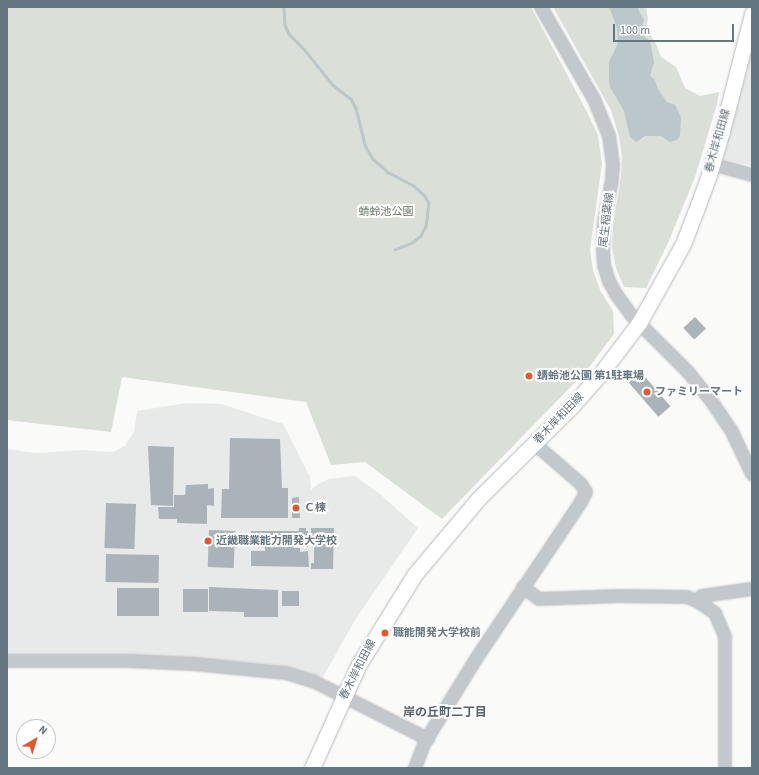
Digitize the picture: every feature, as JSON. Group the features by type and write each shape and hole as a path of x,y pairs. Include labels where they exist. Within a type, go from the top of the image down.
{"main road":[{"name":"春木岸和田線","path":"312,768 343,698 368,648 419,569 479,498 535,444 591,384 639,323 683,244 712,164 752,14"}],"street":[{"name":"尾生稲葉線","path":"541,7 594,99 606,127 613,164 612,180 603,234 604,265 616,294 639,323 688,372 710,399 732,432 752,474"},
{"path":"712,164 752,175"},
{"path":"414,768 428,739 476,659 581,502 586,492 581,484 535,444"},
{"path":"523,587 539,599 565,597 686,597 696,601 715,614 725,638 724,768"},
{"path":"696,601 702,596 752,589"},
{"path":"7,661 128,661 239,668 286,673 301,677 428,739"}],"shaded area":[{"path":"609,7 639,7 638,9 644,20 641,30 645,37 650,41 654,62 650,76 655,80 658,89 667,102 675,105 681,117 680,136 677,140 670,142 661,136 645,136 636,142 630,137 624,111 610,87 609,82 609,62 618,43 617,28"},
{"path":"752,49 752,166 723,159"},
{"name":"近畿職業能力開発大学校","path":"187,403 221,404 283,424 310,477 311,490 318,484 329,479 355,476 380,494 418,528 355,620 323,677 280,665 236,661 153,657 7,656 7,449 36,453 83,450 113,452 125,446 134,432 137,411"}],"green space":[{"name":"蜻蛉池公園","path":"7,7 531,7 598,135 602,164 590,250 593,270 600,290 613,311 614,334 587,370 442,519 365,462 331,465 306,402 122,377 111,432 7,420"},
{"path":"553,7 646,7 648,19 646,28 656,44 661,57 676,67 685,88 700,96 719,92 717,104 695,177 668,243 646,288 624,287 616,268 612,247 613,224 621,177 622,157 619,137 611,110"}],"building":[{"path":"695,317 706,329 694,340 683,328"},
{"path":"639,370 670,406 658,417 627,380"},
{"path":"230,438 280,439 282,488 288,488 288,518 221,518 222,489 229,489"},
{"path":"148,446 174,447 173,506 151,505"},
{"path":"208,484 208,489 214,488 214,506 207,505 207,524 177,523 177,519 159,519 158,507 174,507 174,495 185,495 186,485"},
{"name":"Ｃ棟","path":"299,497 300,518 292,518 292,498"},
{"path":"106,503 136,504 134,549 104,548"},
{"path":"299,528 306,528 306,531 308,531 308,547 294,546 294,548 300,548 300,552 308,551 309,567 251,566 251,551 265,551 265,546 252,546 251,531 299,531"},
{"path":"311,528 334,528 333,569 311,569 311,563 314,563 314,542 311,543"},
{"path":"209,530 235,531 234,568 208,567"},
{"path":"106,554 159,555 159,583 106,582"},
{"path":"209,587 278,590 278,617 244,617 244,612 209,611"},
{"path":"117,588 159,588 159,616 117,616"},
{"path":"183,589 208,589 208,612 183,612"},
{"path":"282,591 299,591 299,606 282,606"}],"waterway":[{"path":"284,7 285,25 289,34 304,49 333,85 351,99 356,108 365,145 373,159 388,172 414,186 424,195 429,203 426,226 421,236 412,243 395,250"}],"place":[{"name":"蜻蛉池公園 第1駐車場","path":"529,376"},
{"name":"ファミリーマート","path":"647,392"},
{"name":"Ｃ棟","path":"296,508"},
{"name":"近畿職業能力開発大学校","path":"208,541"},
{"name":"職能開発大学校前","path":"385,633"}],"district":[{"name":"岸の丘町二丁目","path":"445,713"}]}
